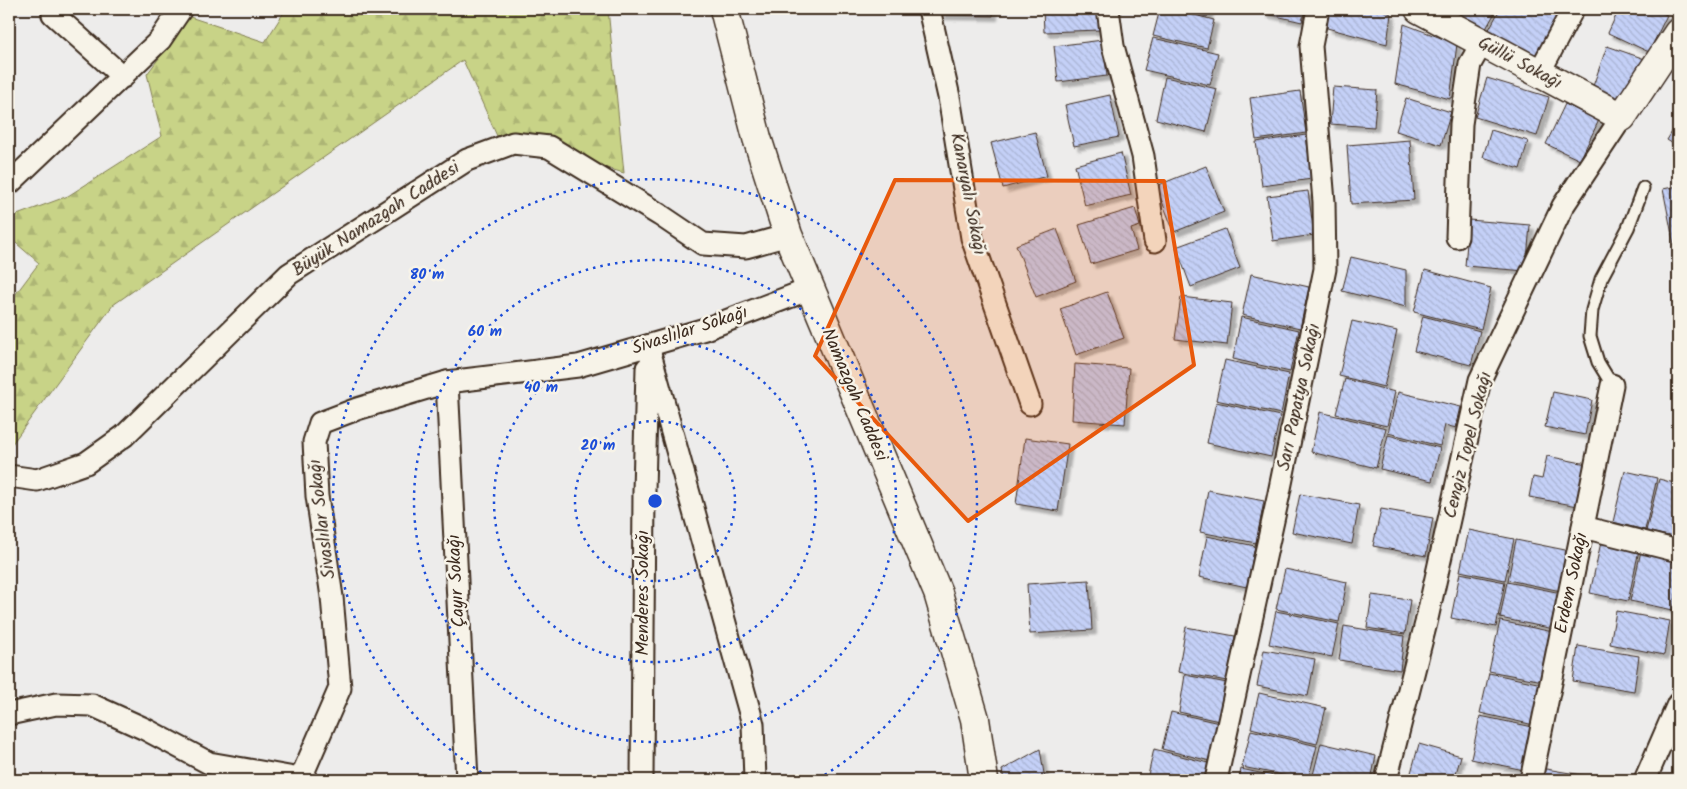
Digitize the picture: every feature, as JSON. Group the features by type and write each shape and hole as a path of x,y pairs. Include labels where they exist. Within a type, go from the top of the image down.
{"main road":[{"name":"Namazgah Caddesi","path":"724,9 757,138 788,235 938,593 974,719 984,780"},
{"name":"Güllü Sokağı","path":"1419,9 1622,117"},
{"name":"Cengiz Topel Sokağı","path":"1622,117 1678,34"}],"street":[{"path":"55,9 53,14 123,77"},
{"path":"9,184 160,40 180,9"},
{"name":"Kanaryalı Sokağı","path":"929,9 949,97 972,238 1030,404"},
{"path":"1108,9 1113,46 1143,156 1155,241"},
{"name":"Sarı Papatya Sokağı","path":"1216,780 1278,498 1325,269 1324,202 1311,46 1318,9"},
{"path":"1539,74 1573,9"},
{"path":"1457,237 1461,124 1470,64 1482,43"},
{"name":"Cengiz Topel Sokağı","path":"1386,780 1426,623 1480,380 1563,206 1622,117"},
{"name":"Büyük Namazgah Caddesi","path":"9,476 37,480 86,463 124,436 289,274 467,160 513,143 548,148 660,215 703,244 746,247 788,235"},
{"name":"Sivaslılar Sokağı","path":"9,714 56,704 92,705 145,729 209,763 300,780 340,688 332,597 317,496 314,442 320,423 357,409 447,382 578,366 705,329 810,289"},
{"path":"648,346 753,724 754,780"},
{"name":"Menderes Sokağı","path":"642,780 644,491 648,346"},
{"name":"Çayır Sokağı","path":"447,382 468,780"},
{"name":"Erdem Sokağı","path":"1531,780 1612,385"},
{"path":"1583,527 1678,551"},
{"path":"1645,780 1678,704"}],"lane":[{"path":"1612,385 1598,362 1590,336 1592,310 1601,279 1628,228 1643,188"}],"highlighted area":[{"path":"895,180 1164,181 1194,365 968,521 815,356"}],"green space":[{"path":"286,9 608,9 624,173 497,136 463,60 113,305 9,448 9,303 39,263 9,237 9,218 68,196 162,136 147,74 190,17 265,42"}],"building":[{"path":"941,9 993,9 993,16 940,15"},
{"path":"1043,9 1100,9 1100,30 1044,32"},
{"path":"1160,9 1170,9 1214,20 1207,48 1153,36"},
{"path":"1177,9 1209,9 1207,17"},
{"path":"1264,9 1305,9 1302,22 1263,13"},
{"path":"1329,9 1380,9 1391,14 1387,44 1327,28"},
{"path":"1435,9 1497,9 1483,34"},
{"path":"1500,9 1542,9 1560,18 1537,62 1486,35"},
{"path":"1619,9 1653,9 1667,15 1649,52 1608,33"},
{"path":"1404,24 1457,44 1450,99 1395,84"},
{"path":"1153,38 1218,53 1210,85 1144,70"},
{"path":"1103,40 1107,76 1058,82 1054,46"},
{"path":"1607,46 1645,59 1631,102 1592,89"},
{"path":"1165,77 1217,89 1206,132 1156,119"},
{"path":"1487,78 1549,97 1537,136 1475,117"},
{"path":"1333,87 1377,90 1374,127 1330,124"},
{"path":"1300,91 1306,133 1256,140 1250,98"},
{"path":"1110,95 1119,137 1074,146 1065,105"},
{"path":"1406,98 1451,112 1441,145 1396,131"},
{"path":"1565,104 1599,120 1580,160 1546,144"},
{"path":"1678,122 1678,147 1667,140"},
{"path":"1491,130 1528,141 1520,169 1483,157"},
{"path":"1035,132 1047,176 1003,188 991,143"},
{"path":"1306,135 1312,179 1262,186 1256,142"},
{"path":"1410,140 1414,200 1351,204 1347,145"},
{"path":"1121,153 1131,195 1085,206 1075,165"},
{"path":"1206,166 1224,212 1174,232 1156,186"},
{"path":"1678,186 1678,250 1675,250 1663,189"},
{"path":"1308,191 1314,235 1273,241 1267,196"},
{"path":"1135,208 1140,226 1131,229 1137,250 1091,264 1079,225"},
{"path":"1469,220 1530,225 1526,271 1465,266"},
{"path":"1057,229 1076,281 1036,297 1016,245"},
{"path":"1225,229 1240,268 1191,287 1176,247"},
{"path":"1351,257 1406,270 1406,307 1342,291"},
{"path":"1425,270 1491,288 1481,329 1414,312"},
{"path":"1251,274 1309,287 1300,328 1242,315"},
{"path":"1107,292 1124,338 1076,355 1060,309"},
{"path":"1181,297 1232,303 1227,345 1175,339"},
{"path":"1423,316 1480,331 1471,365 1414,351"},
{"path":"1241,317 1299,330 1290,372 1233,359"},
{"path":"1352,321 1397,331 1384,387 1339,376"},
{"path":"1225,360 1289,374 1281,414 1216,400"},
{"path":"1075,364 1129,368 1125,424 1072,420"},
{"path":"1345,379 1395,392 1387,426 1336,414"},
{"path":"1398,392 1461,407 1456,428 1445,425 1440,446 1388,433"},
{"path":"1553,392 1592,400 1585,435 1545,427"},
{"path":"1216,402 1280,416 1271,457 1207,443"},
{"path":"1320,412 1386,428 1376,468 1311,452"},
{"path":"1388,435 1440,448 1432,481 1380,469"},
{"path":"1025,438 1068,444 1058,511 1016,504"},
{"path":"1547,456 1587,464 1578,506 1529,497 1533,477 1542,479"},
{"path":"1625,471 1657,478 1645,530 1613,522"},
{"path":"1659,479 1678,484 1678,538 1646,531"},
{"path":"1208,490 1264,501 1256,543 1200,532"},
{"path":"1300,494 1359,505 1352,544 1292,532"},
{"path":"1381,509 1433,518 1426,556 1373,546"},
{"path":"1469,530 1514,539 1505,580 1460,571"},
{"path":"1207,536 1255,546 1247,587 1199,577"},
{"path":"1516,540 1570,551 1561,591 1508,580"},
{"path":"1601,542 1639,550 1628,601 1590,593"},
{"path":"1641,551 1678,558 1678,585 1673,610 1630,601"},
{"path":"1285,569 1347,582 1339,622 1276,609"},
{"path":"1460,573 1505,582 1496,627 1451,618"},
{"path":"1089,580 1092,630 1030,634 1027,584"},
{"path":"1507,582 1561,593 1554,629 1500,618"},
{"path":"1372,595 1410,600 1405,634 1367,628"},
{"path":"1276,611 1339,624 1332,657 1269,644"},
{"path":"1616,611 1670,621 1664,655 1610,644"},
{"path":"1500,621 1553,632 1543,681 1489,671"},
{"path":"1344,626 1404,636 1400,670 1339,660"},
{"path":"1186,627 1235,636 1227,681 1178,672"},
{"path":"1578,646 1639,656 1634,691 1573,681"},
{"path":"1264,650 1315,659 1308,696 1257,686"},
{"path":"1489,673 1542,684 1534,725 1480,713"},
{"path":"1185,675 1227,683 1219,721 1179,712"},
{"path":"1259,693 1326,708 1317,744 1251,728"},
{"path":"1171,712 1219,723 1210,761 1162,749"},
{"path":"1480,716 1533,727 1524,770 1471,759"},
{"path":"1251,730 1317,746 1308,780 1242,767"},
{"path":"1321,743 1376,756 1371,780 1335,780 1313,775"},
{"path":"1419,744 1461,756 1454,780 1409,780"},
{"path":"1040,749 1045,780 1004,780 1002,770"},
{"path":"1154,749 1208,763 1204,780 1147,780"},
{"path":"1540,768 1612,780 1538,780"},
{"path":"1241,769 1292,780 1239,780"}]}
